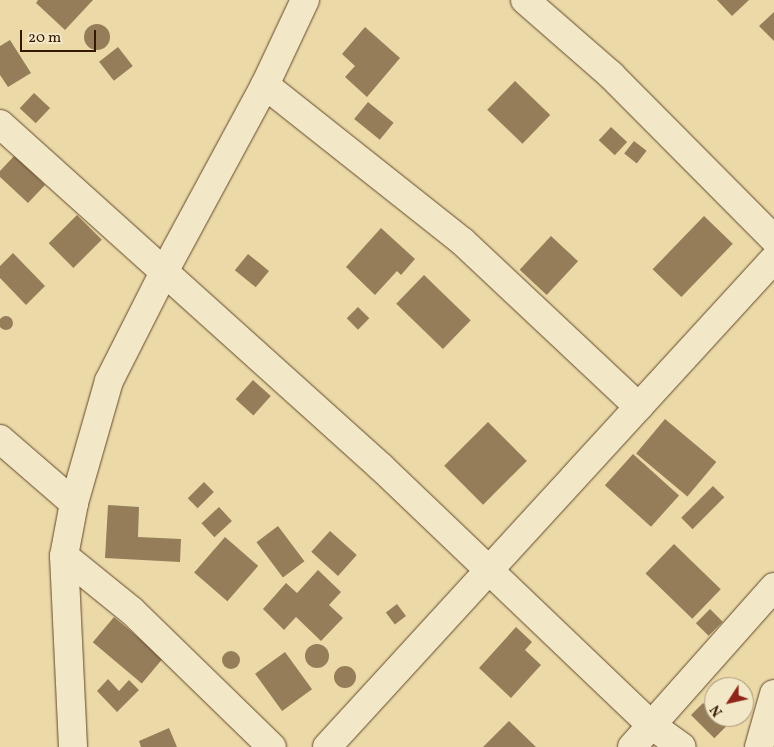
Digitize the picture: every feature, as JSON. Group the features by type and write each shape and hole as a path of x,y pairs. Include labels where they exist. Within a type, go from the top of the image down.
{"street":[{"path":"73,747 64,556 74,503 110,381 165,270 265,85 305,0"},
{"path":"525,0 610,75 774,239"},
{"path":"265,85 463,242 638,407"},
{"path":"0,124 165,270 490,569 650,724 682,747"},
{"path":"327,747 774,259"},
{"path":"0,439 74,503"},
{"path":"64,556 132,611 272,747"},
{"path":"632,747 650,724 774,587"},
{"path":"759,747 774,694"}],"building":[{"path":"38,0 93,0 65,30 36,3"},
{"path":"717,0 749,0 732,16"},
{"path":"774,12 774,41 759,26"},
{"path":"97,24 106,28 110,37 106,46 97,50 88,46 84,37 88,28"},
{"path":"365,27 400,58 367,97 345,77 355,66 342,54"},
{"path":"10,40 31,73 8,87 0,75 0,46"},
{"path":"118,47 133,66 114,81 99,62"},
{"path":"515,81 550,115 522,144 487,110"},
{"path":"34,93 50,108 36,123 20,108"},
{"path":"368,102 394,123 380,140 354,119"},
{"path":"611,127 627,142 615,155 599,140"},
{"path":"634,141 647,151 637,163 624,154"},
{"path":"15,155 45,185 28,203 0,177 0,171"},
{"path":"77,215 102,240 73,268 49,243"},
{"path":"704,216 733,244 681,297 653,269"},
{"path":"381,228 415,259 401,275 397,271 375,295 346,267"},
{"path":"551,236 578,261 547,295 520,270"},
{"path":"13,253 45,286 26,305 0,278 0,266"},
{"path":"248,254 269,271 256,287 235,270"},
{"path":"424,275 471,320 443,349 396,304"},
{"path":"358,307 369,318 358,330 347,318"},
{"path":"3,316 9,316 13,323 9,330 3,330 -1,326 -1,320"},
{"path":"253,380 271,396 253,415 236,399"},
{"path":"665,419 716,462 687,497 636,453"},
{"path":"488,422 527,461 483,505 444,466"},
{"path":"633,454 679,495 651,527 605,485"},
{"path":"204,482 214,492 198,508 188,498"},
{"path":"713,486 724,497 692,529 681,518"},
{"path":"108,505 139,507 138,537 181,539 180,562 105,558"},
{"path":"219,507 232,521 214,537 201,523"},
{"path":"278,526 304,561 283,577 256,542"},
{"path":"330,531 357,555 338,576 311,552"},
{"path":"225,537 258,566 227,601 194,572"},
{"path":"674,544 721,589 692,619 646,573"},
{"path":"318,570 341,592 329,605 343,618 321,641 296,617 284,630 263,609 286,583 297,593"},
{"path":"397,604 406,616 395,624 386,612"},
{"path":"710,609 723,622 709,636 696,623"},
{"path":"114,617 163,658 142,683 93,642"},
{"path":"516,627 532,642 525,650 541,665 511,698 479,668"},
{"path":"317,644 326,647 329,656 326,665 317,668 308,665 305,656 308,647"},
{"path":"227,651 235,651 240,656 238,667 227,669 222,664 222,656"},
{"path":"285,652 312,689 282,711 255,674"},
{"path":"345,666 353,669 356,677 353,685 345,688 337,685 334,677 337,669"},
{"path":"108,679 119,691 129,680 139,690 117,712 97,691"},
{"path":"703,703 704,727 726,727 714,738 691,715"},
{"path":"509,721 536,747 483,747"},
{"path":"169,728 177,747 141,747 139,741"}]}
